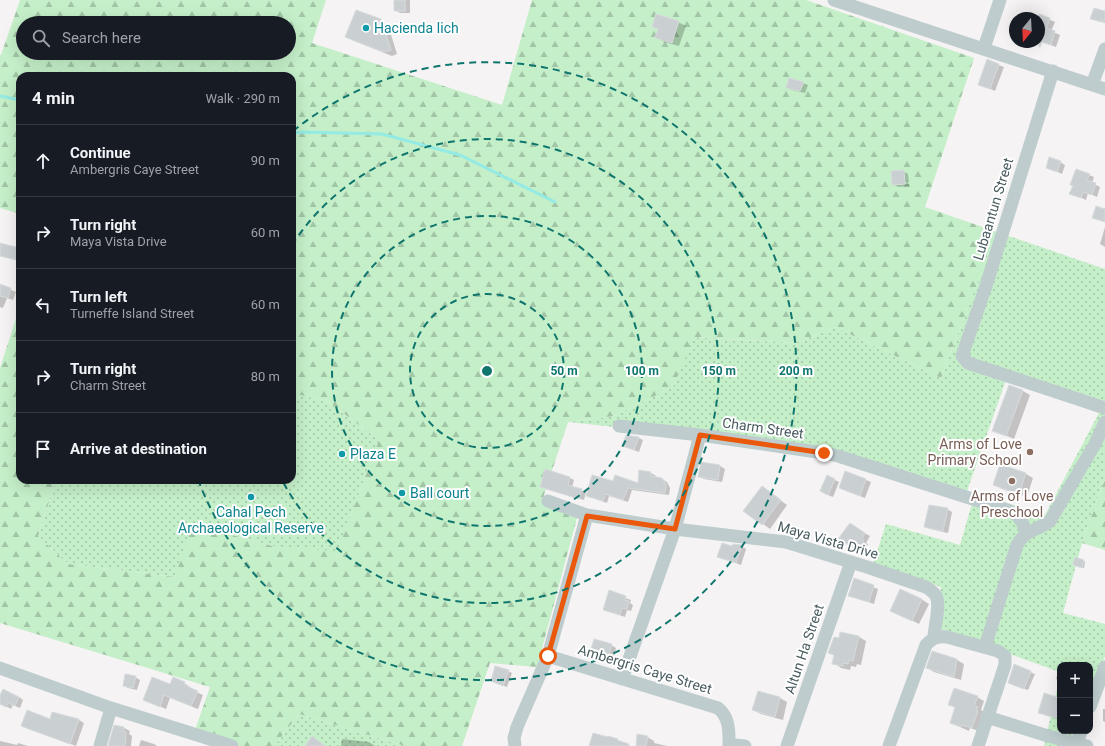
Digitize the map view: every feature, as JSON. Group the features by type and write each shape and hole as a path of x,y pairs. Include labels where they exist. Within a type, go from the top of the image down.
{"street":[{"path":"984,48 1000,0"},
{"path":"838,1 1105,89"},
{"path":"1092,85 1105,49"},
{"name":"Lubaantun Street","path":"1053,71 986,286 962,356 968,363 1105,408"},
{"path":"985,647 1014,554 1021,538 1026,533 1043,526 1050,521 1095,444 1105,422"},
{"name":"Charm Street","path":"619,426 700,435 838,456 1010,511 1018,515 1022,521 1026,533"},
{"path":"622,679 675,529 700,435"},
{"name":"Maya Vista Drive","path":"548,501 587,516 675,529 786,542 851,562 926,587 933,591 938,602 934,638 926,645 889,746"},
{"path":"515,746 514,738 517,727 548,656 587,516"},
{"name":"Altun Ha Street","path":"787,746 851,562"},
{"path":"934,638 940,636 947,637 998,651 1005,656 1005,665 978,746"},
{"name":"Ambergris Caye Street","path":"548,656 718,708 724,713 728,720 729,746"},
{"path":"1093,699 1105,667"},
{"path":"0,668 110,708 232,746"},
{"path":"100,746 110,708"},
{"path":"987,717 1082,745 1081,734"},
{"path":"733,746 745,746"}],"green space":[{"path":"20,0 326,0 312,43 502,105 532,0 806,0 974,58 925,207 997,232 941,378 835,327 796,343 694,337 673,387 614,416 568,422 542,501 577,518 537,667 490,663 462,746 405,746 299,714 274,746 238,746 195,730 210,687 0,623 0,368 16,318 16,484 55,484 38,536 68,564 175,577 192,524 276,547 337,551 379,440 327,401 296,394 296,72 16,72 16,213 0,208 0,55"},
{"path":"997,232 1105,269 1105,478 1082,543 1063,613 1105,624 1105,656 1093,690 1093,662 1057,662 1057,671 935,627 941,587 873,564 886,524 960,545 975,493 1045,515 1099,413 1006,380 967,491 833,450 568,422 614,416 673,387 693,337 796,343 835,327 941,378"},
{"path":"296,394 327,401 379,440 337,552 276,547 193,524 175,577 68,564 38,536 55,484 296,484"},
{"path":"1105,478 1105,550 1082,543"},
{"path":"1057,689 1057,734 1077,734 1072,746 1044,746"},
{"path":"299,714 405,746 274,746"}],"building":[{"path":"394,0 405,0 405,11 394,11"},
{"path":"1094,8 1105,11 1105,22 1090,19"},
{"name":"Hacienda Iich","path":"356,10 381,19 391,50 384,52 345,37"},
{"path":"656,14 679,21 672,43 655,38 658,29 652,27"},
{"path":"1045,16 1050,18 1047,28 1055,31 1051,45 1045,43"},
{"path":"987,59 999,64 990,89 978,85"},
{"path":"789,78 804,82 800,91 786,88"},
{"path":"1049,157 1061,161 1057,172 1046,168"},
{"path":"1076,169 1090,174 1087,180 1096,183 1092,195 1083,192 1081,198 1069,194 1073,186 1070,185"},
{"path":"904,170 905,184 892,185 891,171"},
{"path":"1096,206 1105,209 1105,222 1092,218"},
{"path":"0,243 16,247 16,260 0,256"},
{"path":"0,284 11,288 8,298 0,296"},
{"path":"1009,385 1023,390 1006,436 992,431"},
{"path":"626,435 639,437 634,450 622,446"},
{"path":"701,462 720,465 718,480 698,477"},
{"path":"1000,464 1026,473 1019,494 993,485"},
{"path":"545,469 570,477 568,485 582,489 579,499 540,487"},
{"path":"639,470 651,472 651,476 662,478 666,485 665,493 628,488 623,500 605,494 603,501 586,496 592,475 613,481 615,475 638,483"},
{"path":"845,471 866,479 860,496 839,488"},
{"path":"827,475 835,479 828,495 820,491"},
{"path":"762,486 781,500 762,525 743,511"},
{"path":"929,505 948,508 943,531 924,527"},
{"path":"850,523 865,533 862,539 864,541 858,552 838,539"},
{"path":"722,543 732,546 733,544 742,545 736,563 717,557"},
{"path":"1075,557 1084,560 1082,568 1073,565"},
{"path":"854,578 874,585 869,602 848,596"},
{"path":"900,589 922,599 912,621 890,611"},
{"path":"609,590 626,596 625,600 629,601 627,609 622,608 620,615 603,610"},
{"path":"840,632 859,636 853,661 849,660 848,664 843,663 843,666 832,664 834,655 828,653 834,637 839,638"},
{"path":"594,639 612,644 609,655 591,649"},
{"path":"932,651 957,659 954,677 926,668"},
{"path":"1014,664 1031,671 1024,689 1008,683"},
{"path":"495,666 509,670 503,686 491,681"},
{"path":"125,674 136,676 133,688 123,686"},
{"path":"152,677 170,684 173,677 185,682 184,685 198,691 191,706 164,695 160,707 143,700"},
{"path":"954,688 978,696 974,706 978,707 976,710 978,711 972,728 962,725 961,727 950,723 955,707 948,705"},
{"path":"3,689 19,697 15,706 8,703 6,707 0,704 0,695"},
{"path":"758,691 780,697 775,717 752,710"},
{"path":"1044,693 1057,697 1056,718 1038,713"},
{"path":"27,710 50,719 52,712 79,719 70,744 21,726"},
{"path":"114,725 124,727 123,731 126,732 125,746 108,746"},
{"path":"593,733 618,739 617,740 629,744 629,746 589,746"},
{"path":"637,734 648,736 646,746 636,746"},
{"path":"312,736 325,746 305,746"}],"waterway":[{"path":"0,96 16,99"},
{"path":"296,133 382,134 460,155 555,202"}],"place":[{"name":"Hacienda Iich","path":"366,28"},
{"name":"Arms of Love Primary School","path":"1030,452"},
{"name":"Plaza E","path":"342,454"},
{"name":"Arms of Love Preschool","path":"1012,481"},
{"name":"Ball court","path":"402,493"},
{"name":"Cahal Pech Archaeological Reserve","path":"251,497"}],"route":[{"path":"548,656 587,516 675,529 700,435 824,453"}]}
